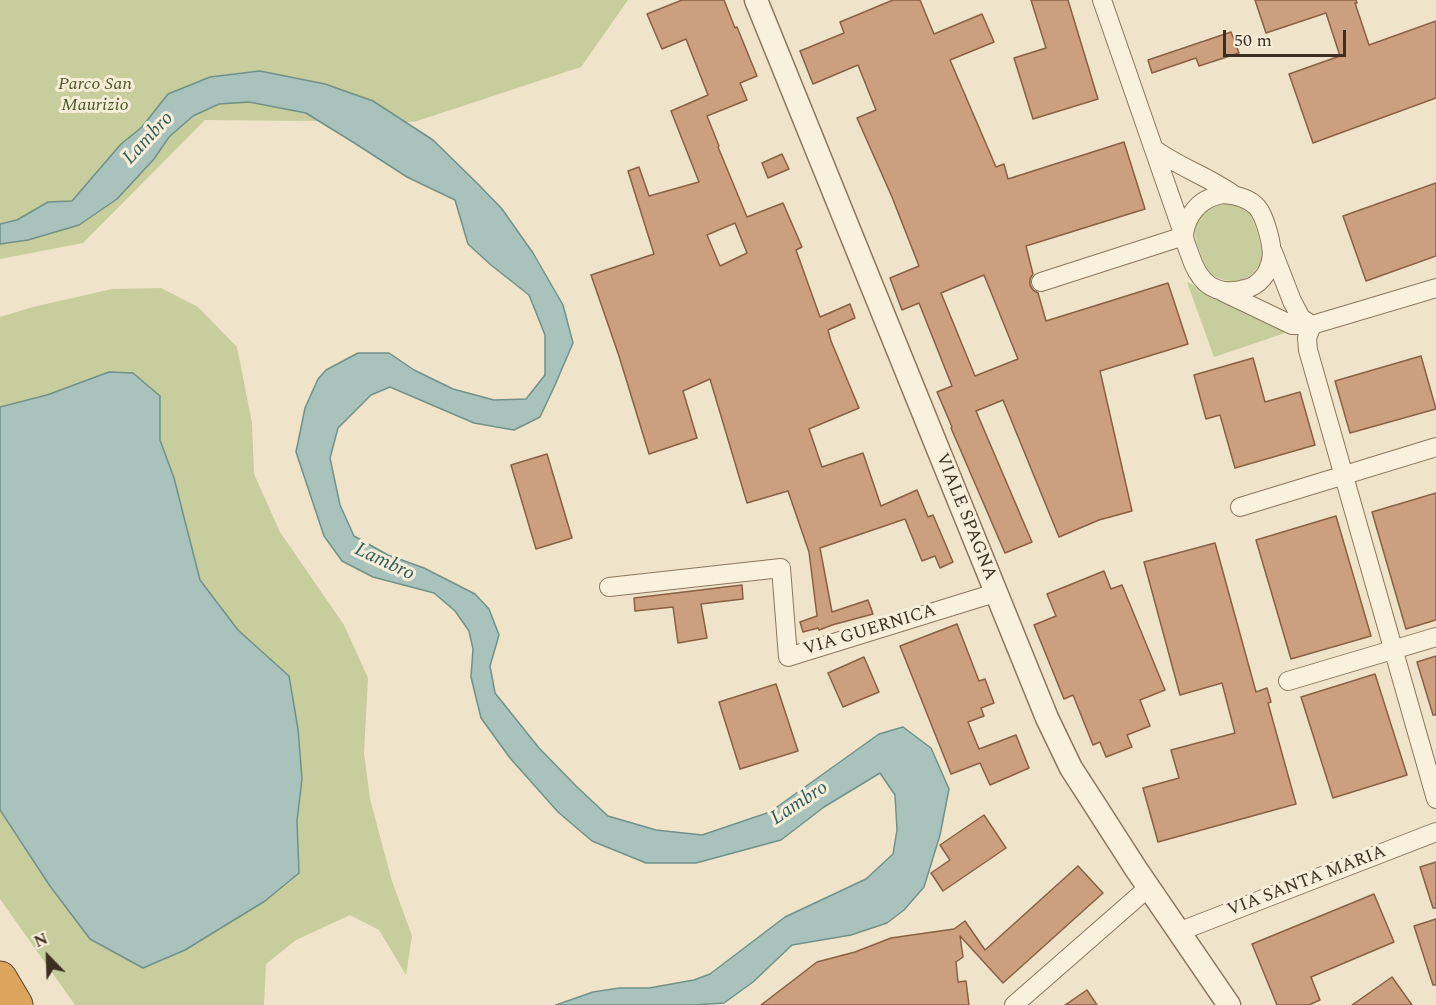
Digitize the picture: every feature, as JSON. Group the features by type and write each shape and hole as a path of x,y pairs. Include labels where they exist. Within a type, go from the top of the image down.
{"highway":[{"path":"0,978 15,1005"}],"street":[{"name":"VIALE SPAGNA","path":"756,0 1047,718 1071,768 1228,1005"},
{"path":"1102,0 1194,269 1203,281 1292,325 1312,326 1436,288"},
{"path":"1154,149 1167,158 1216,182 1234,195"},
{"path":"1184,236 1187,222 1194,210 1211,196 1234,195 1248,200 1258,208 1292,301 1301,318 1312,326"},
{"path":"1041,282 1184,236"},
{"path":"1216,289 1238,291 1250,288 1266,274 1273,252"},
{"path":"1312,326 1307,338 1308,350 1436,799"},
{"path":"1240,507 1436,447"},
{"name":"VIA GUERNICA","path":"609,587 781,568 788,657 995,592"},
{"path":"1288,681 1436,637"},
{"name":"VIA SANTA MARIA","path":"1179,932 1436,832"},
{"path":"1014,1005 1149,887"}],"green space":[{"name":"Parco San Maurizio","path":"0,0 628,0 581,67 414,122 205,120 83,243 0,259"},
{"path":"1224,204 1238,206 1250,214 1261,245 1262,257 1258,267 1251,275 1240,280 1224,280 1214,276 1205,264 1196,238 1195,228 1200,218 1208,210"},
{"path":"1187,282 1288,332 1214,357"},
{"path":"161,288 198,307 237,347 252,423 254,474 280,532 344,625 368,678 364,753 370,799 392,881 412,936 406,975 379,930 350,915 296,940 266,964 264,1005 75,1005 0,899 0,810 50,886 185,950 265,901 299,873 297,821 302,779 289,676 238,630 200,580 174,478 160,440 160,396 47,395 0,407 0,317 112,289"}],"water":[{"name":"Lambro","path":"260,71 325,84 373,101 433,140 502,209 533,253 563,305 573,343 540,417 514,430 474,423 390,387 371,395 338,428 330,458 340,505 354,536 388,555 424,568 475,594 489,609 499,635 490,666 495,693 539,748 608,816 656,830 702,835 770,812 879,734 903,727 931,748 949,789 940,835 924,887 904,910 887,923 851,935 792,945 753,982 724,1003 556,1005 593,992 619,988 649,988 694,980 710,974 785,917 866,879 893,854 897,830 895,795 880,773 824,807 781,840 696,863 646,863 592,841 558,812 510,758 481,718 471,677 473,649 469,631 455,611 434,593 373,577 342,561 324,536 296,452 305,408 318,379 326,370 358,353 389,353 414,370 453,389 494,400 526,399 545,375 545,335 529,295 468,244 455,200 407,177 306,113 249,102 219,104 193,116 169,137 154,159 117,199 79,225 28,240 0,244 0,224 17,220 48,202 72,201 121,144 142,127 168,94 210,77"},
{"path":"109,372 133,373 160,396 160,440 174,478 200,580 238,630 289,676 298,729 302,779 297,821 299,873 265,901 185,950 143,968 90,939 50,886 0,810 0,407 47,395"}],"building":[{"path":"682,0 724,0 757,76 740,83 747,100 707,116 718,147 747,217 783,203 802,247 796,250 820,317 850,304 855,318 828,330 859,408 809,429 822,467 863,453 881,506 917,490 928,517 933,515 953,562 940,568 935,556 922,561 905,519 820,548 832,612 868,600 873,614 819,630 818,628 803,632 800,622 817,616 809,552 788,491 747,503 710,379 683,391 697,438 649,454 591,275 654,254 628,171 639,167 649,196 699,182 671,111 708,95 686,39 662,49 647,14","holes":["735,223 747,253 720,266 707,235"]},
{"path":"893,0 920,0 934,34 982,14 994,42 950,60 996,167 1004,164 1008,179 1124,142 1145,209 1026,246 1033,274 1030,285 1038,293 1046,321 1168,283 1188,344 1100,371 1132,511 1099,520 1059,537 1003,400 976,411 1032,542 1005,553 937,392 952,386 919,303 902,310 890,278 919,266 857,118 876,110 858,65 813,84 800,51 844,33 840,22","holes":["984,275 1018,359 975,376 941,293"]},
{"path":"1031,0 1068,0 1098,99 1033,119 1014,58 1046,48"},
{"path":"1255,0 1356,0 1369,45 1436,21 1436,98 1313,143 1289,74 1340,56 1326,13 1266,33"},
{"path":"1231,32 1239,53 1199,66 1196,58 1152,73 1148,60"},
{"path":"782,154 789,169 768,178 762,163"},
{"path":"1436,183 1436,256 1366,281 1343,216"},
{"path":"1421,356 1436,409 1350,433 1335,381"},
{"path":"1253,358 1265,402 1300,392 1315,445 1235,468 1220,415 1206,419 1194,375"},
{"path":"547,454 572,538 536,549 511,465"},
{"path":"1436,493 1436,620 1406,629 1372,512"},
{"path":"1336,516 1371,636 1291,659 1256,540"},
{"path":"1215,543 1256,692 1267,688 1271,702 1268,703 1296,804 1158,842 1143,788 1179,778 1171,750 1235,733 1222,683 1180,695 1144,562"},
{"path":"1104,571 1111,589 1122,585 1165,690 1140,700 1150,726 1127,735 1132,747 1106,757 1100,742 1093,745 1073,695 1064,699 1034,625 1056,616 1047,594"},
{"path":"742,585 743,599 701,604 707,638 678,643 673,607 635,611 634,598"},
{"path":"957,624 979,681 985,679 994,703 981,708 984,716 968,722 979,749 1016,735 1029,768 990,785 980,763 951,774 900,646"},
{"path":"1436,656 1436,715 1433,715 1417,662"},
{"path":"864,657 879,692 843,707 828,673"},
{"path":"1375,674 1407,775 1333,798 1301,697"},
{"path":"776,684 798,751 740,769 719,702"},
{"path":"984,815 1006,848 943,891 931,873 950,860 940,845"},
{"path":"1436,862 1436,908 1433,908 1420,867"},
{"path":"1078,866 1103,893 1003,983 960,936 963,957 956,962 958,982 966,981 969,1005 761,1005 817,962 855,952 891,938 954,929 965,921 985,950"},
{"path":"1374,894 1394,942 1311,977 1320,1000 1309,1005 1277,1005 1252,944"},
{"path":"1436,919 1436,985 1433,985 1414,926"},
{"path":"1392,977 1412,1005 1352,1005"},
{"path":"1087,990 1097,1005 1065,1005"}]}
